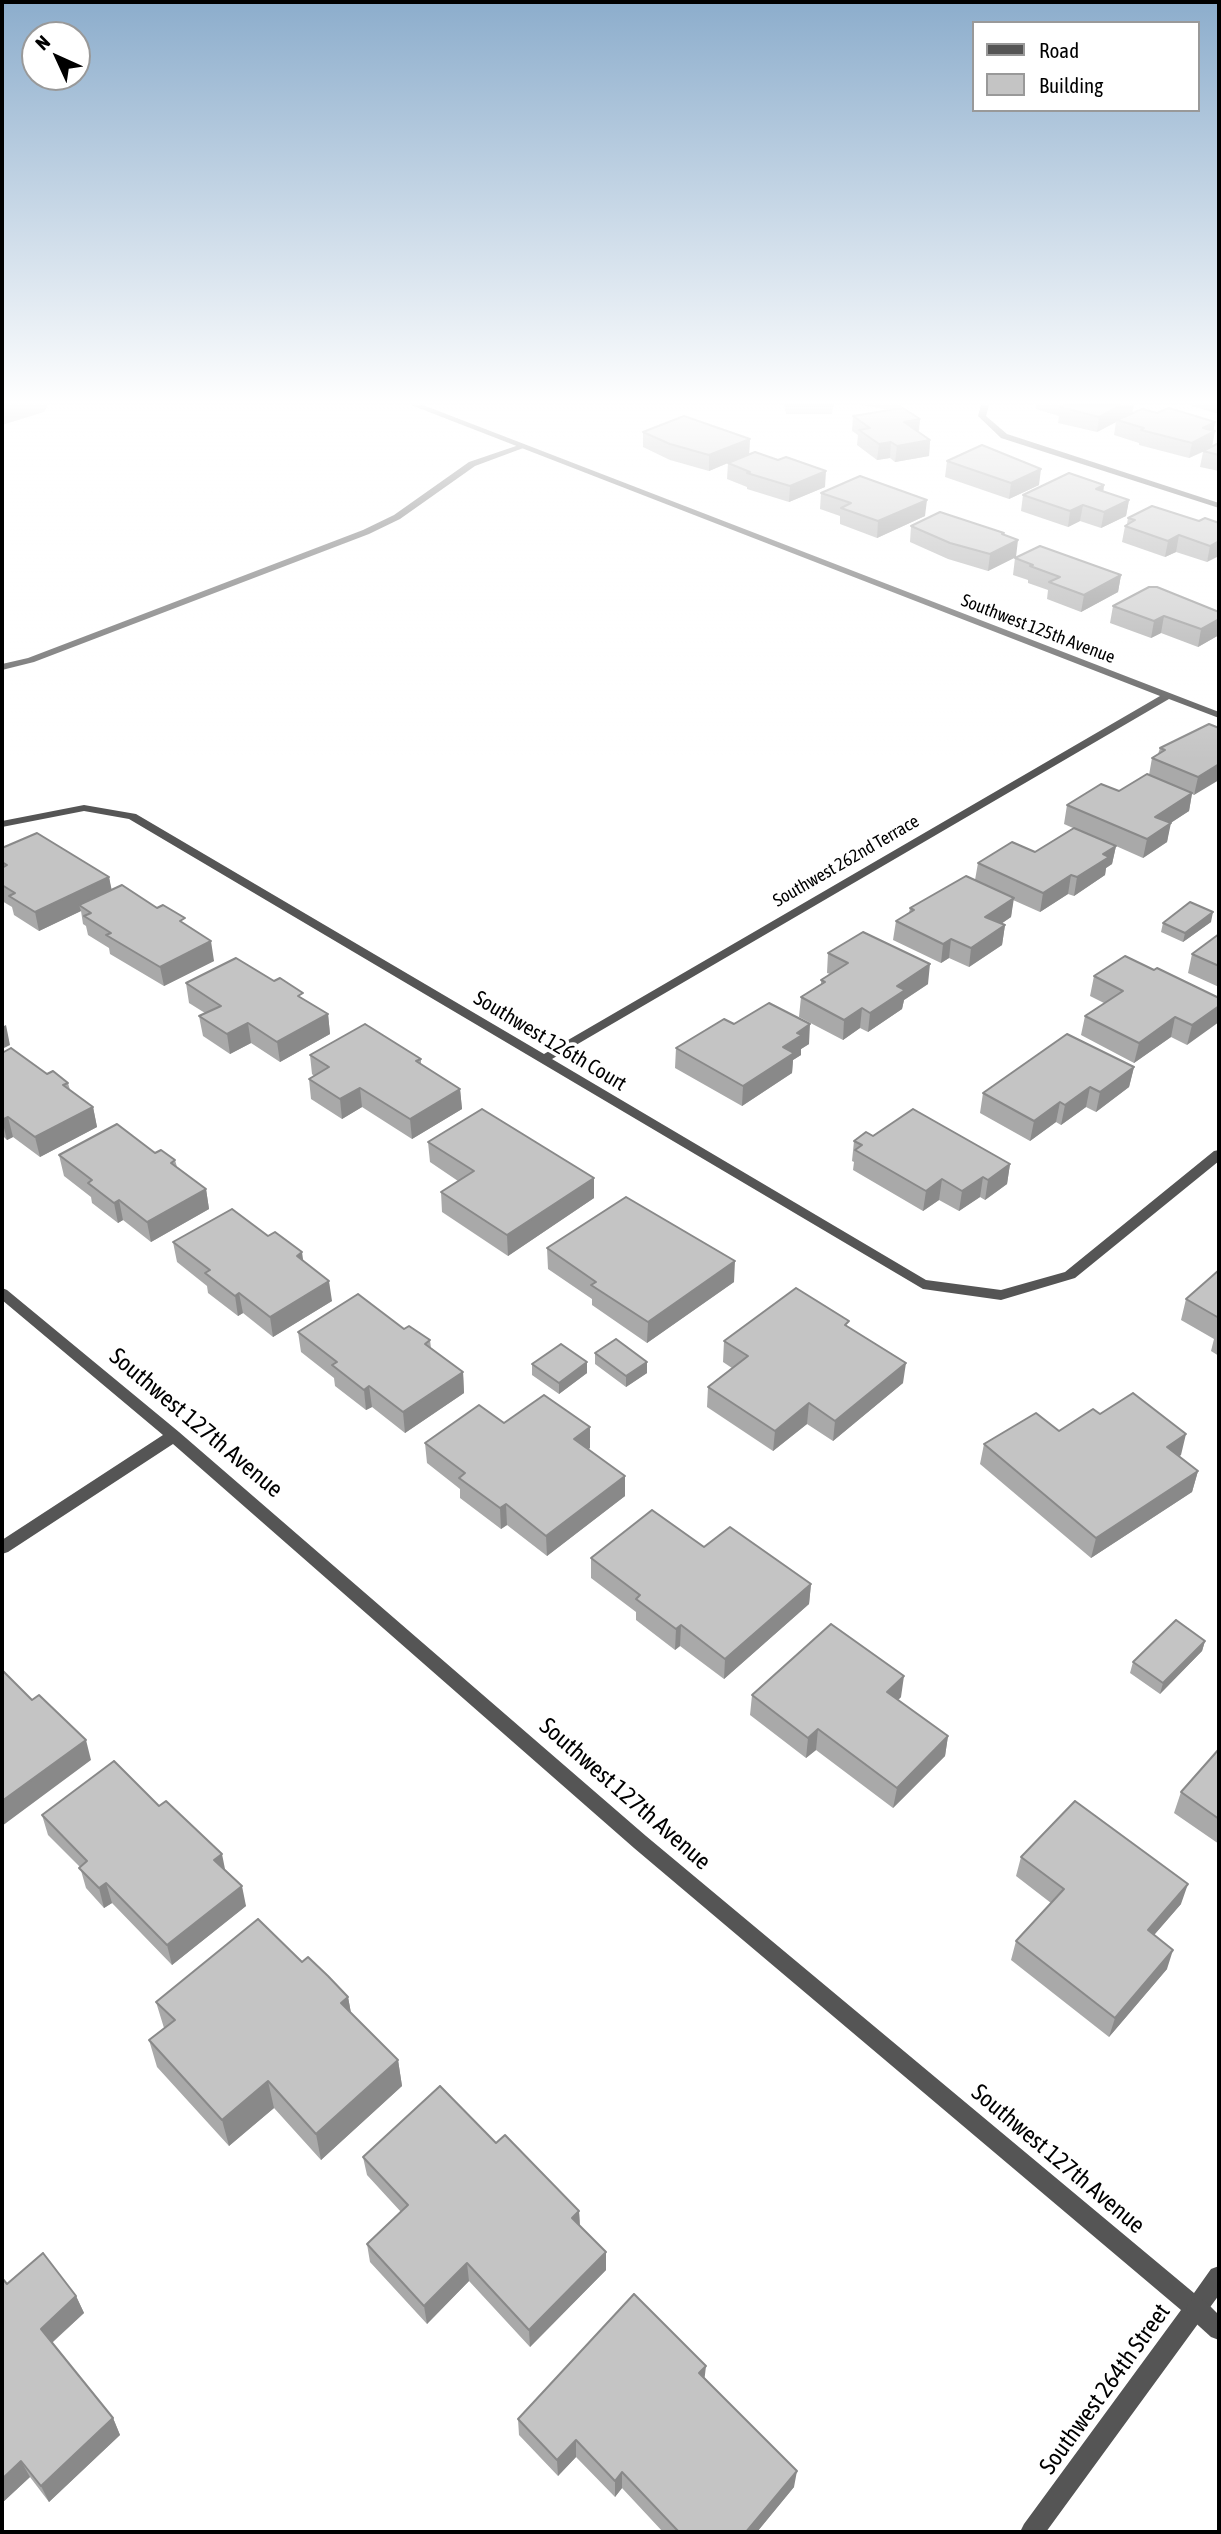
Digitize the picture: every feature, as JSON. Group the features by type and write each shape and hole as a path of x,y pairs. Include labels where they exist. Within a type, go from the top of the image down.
{"street":[{"path":"2,667 31,660 384,523"},
{"name":"Southwest 125th Avenue","path":"720,523 1219,715"},
{"name":"Southwest 262nd Terrace","path":"544,1059 1167,696"},
{"name":"Southwest 126th Court","path":"2,824 84,808 132,816 923,1284 1000,1295 1070,1275 1219,1154"},
{"name":"Southwest 127th Avenue","path":"2,1293 174,1436 640,1842 1219,2329"},
{"path":"2,1548 174,1436"},
{"name":"Southwest 264th Street","path":"1032,2532 1219,2277"}],"building":[{"path":"917,523 974,523 1018,540 990,554 950,543 911,526"},
{"path":"1130,523 1219,523 1219,541 1210,546 1179,535 1168,541 1125,526"},
{"path":"1040,546 1121,575 1084,595 1049,582 1060,577 1015,558"},
{"path":"1149,587 1157,587 1219,612 1219,619 1201,629 1164,616 1154,621 1113,606"},
{"path":"1209,724 1219,728 1219,764 1198,777 1152,758 1165,750 1160,748"},
{"path":"1147,774 1192,793 1155,817 1171,823 1147,839 1067,805 1101,784 1119,791"},
{"path":"1074,828 1116,846 1103,854 1109,857 1077,877 1071,875 1043,893 978,863 1012,842 1035,852"},
{"path":"37,833 109,877 35,912 9,896 15,893 2,885 2,868 7,865 2,862 2,848"},
{"path":"966,876 1014,898 985,917 1005,925 971,948 951,939 943,944 896,921 914,910 910,908"},
{"path":"122,885 157,908 163,905 185,918 180,921 211,941 160,967 106,935 111,933 84,916 91,913 79,905"},
{"path":"1190,902 1213,912 1185,933 1163,923"},
{"path":"863,932 930,964 897,986 905,990 870,1013 862,1008 844,1020 801,997 848,963 828,953"},
{"path":"1219,934 1219,966 1192,954"},
{"path":"1125,956 1219,998 1219,1006 1192,1025 1175,1017 1139,1043 1085,1016 1123,991 1094,976"},
{"path":"236,958 274,981 280,978 303,993 298,996 328,1014 277,1042 248,1023 227,1034 199,1016 221,1006 186,983"},
{"path":"769,1003 810,1024 797,1033 802,1035 783,1047 794,1053 743,1086 676,1048 724,1019 734,1024"},
{"path":"365,1024 421,1059 416,1061 460,1089 410,1119 360,1088 340,1099 309,1079 329,1067 310,1055"},
{"path":"1067,1034 1134,1067 1100,1092 1090,1087 1065,1105 1060,1102 1034,1121 983,1093"},
{"path":"11,1048 47,1074 53,1071 68,1083 63,1085 93,1107 35,1137 8,1117 2,1120 2,1053"},
{"path":"482,1109 594,1178 507,1235 441,1192 474,1171 428,1142"},
{"path":"913,1109 1010,1164 988,1180 983,1177 962,1191 942,1179 926,1191 855,1150 862,1145 854,1141 866,1132 873,1136"},
{"path":"117,1124 155,1153 161,1150 175,1160 171,1163 206,1189 147,1222 119,1200 114,1203 88,1183 92,1180 59,1155"},
{"path":"626,1197 735,1261 648,1322 591,1285 596,1282 547,1248"},
{"path":"232,1209 268,1236 275,1232 302,1252 297,1256 329,1281 270,1317 239,1293 235,1296 205,1273 210,1270 173,1242"},
{"path":"1219,1270 1219,1318 1186,1299"},
{"path":"796,1288 849,1321 845,1325 906,1363 835,1421 809,1403 775,1431 708,1387 748,1356 724,1341"},
{"path":"358,1294 404,1329 409,1326 430,1340 425,1344 463,1372 403,1412 369,1386 364,1390 332,1365 337,1362 298,1332"},
{"path":"616,1339 647,1362 626,1376 595,1353"},
{"path":"561,1344 587,1362 559,1383 532,1364"},
{"path":"1133,1393 1186,1434 1167,1447 1198,1471 1096,1538 984,1444 1036,1413 1059,1431 1093,1409 1100,1414"},
{"path":"544,1395 590,1427 574,1439 625,1476 546,1536 506,1504 500,1508 459,1478 465,1473 425,1443 479,1405 504,1423"},
{"path":"652,1510 704,1547 730,1527 811,1584 725,1659 681,1625 676,1629 636,1599 640,1595 591,1558"},
{"path":"1176,1620 1205,1641 1163,1683 1133,1662"},
{"path":"831,1624 904,1676 887,1692 948,1736 897,1788 818,1729 808,1738 752,1695"},
{"path":"2,1670 32,1700 39,1695 86,1740 2,1801"},
{"path":"1219,1749 1219,1819 1181,1792"},
{"path":"114,1761 159,1806 166,1801 222,1854 214,1860 242,1886 167,1945 106,1883 99,1888 79,1868 87,1861 42,1815"},
{"path":"1075,1801 1188,1884 1148,1930 1173,1950 1115,2018 1016,1941 1064,1889 1021,1857"},
{"path":"258,1919 302,1962 308,1957 328,1976 348,1997 341,2003 398,2060 316,2134 268,2081 222,2120 149,2040 175,2020 156,2002"},
{"path":"440,2086 496,2143 505,2135 579,2211 572,2218 606,2252 529,2330 467,2263 424,2306 367,2244 408,2205 363,2157"},
{"path":"43,2253 76,2296 41,2329 113,2418 41,2486 21,2461 2,2479 2,2278 7,2284"},
{"path":"634,2294 706,2366 699,2373 797,2471 746,2532 679,2532 622,2472 615,2481 576,2440 557,2460 518,2419"}]}
